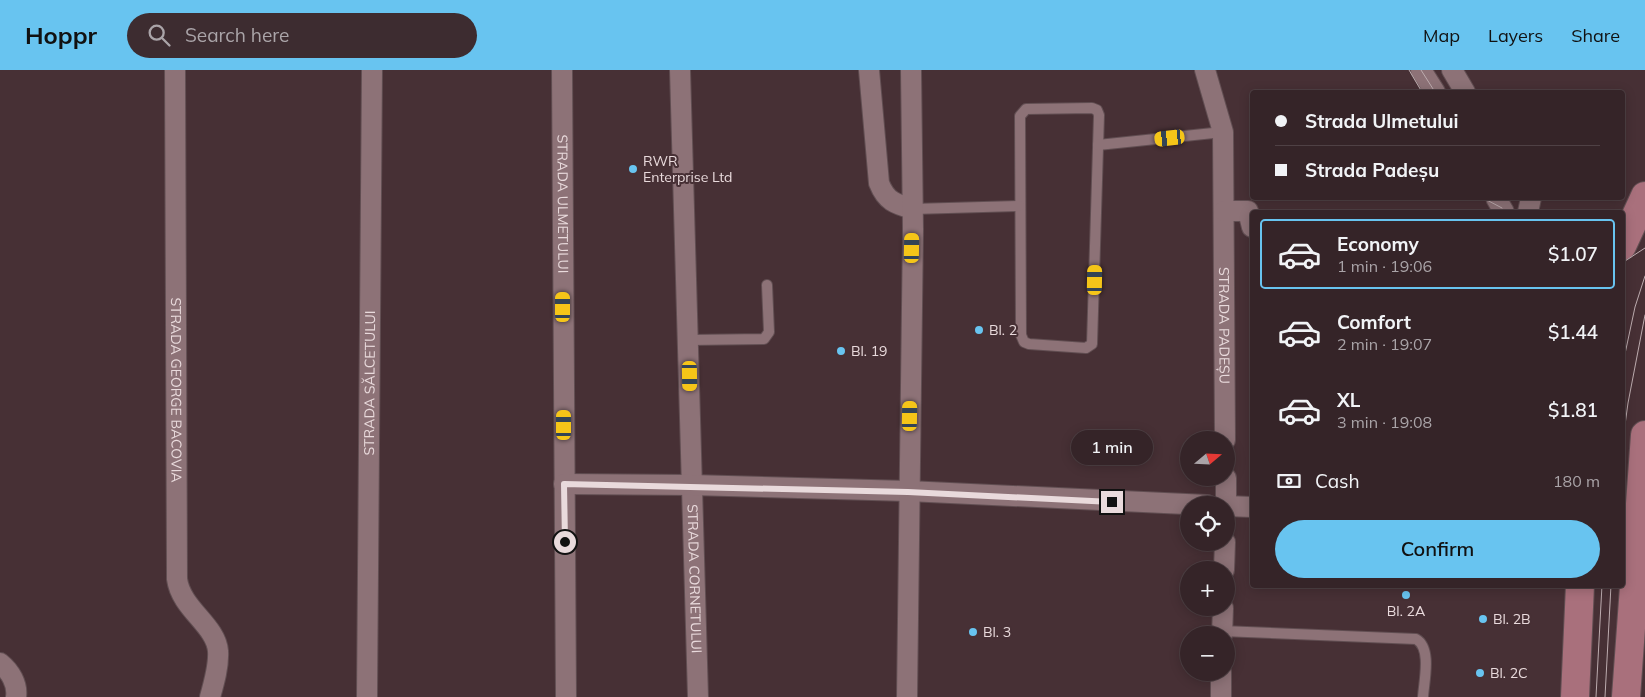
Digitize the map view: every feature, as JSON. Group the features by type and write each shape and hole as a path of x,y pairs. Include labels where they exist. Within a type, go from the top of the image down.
{"main road":[{"path":"1625,237 1645,196"},
{"path":"1626,697 1644,452"},
{"path":"1575,697 1580,588"}],"street":[{"name":"STRADA GEORGE BACOVIA","path":"175,70 177,579 179,592 213,638 218,649 218,662 210,697"},
{"name":"STRADA SĂLCETULUI","path":"367,697 372,70"},
{"name":"STRADA ULMETULUI","path":"562,70 566,697"},
{"name":"STRADA CORNETULUI","path":"680,70 698,697"},
{"path":"869,70 879,183 887,198 893,203 913,209"},
{"path":"907,697 908,492 913,209 911,70"},
{"name":"STRADA PADEȘU","path":"1205,70 1223,132 1226,431"},
{"path":"1422,70 1433,90"},
{"path":"1452,70 1464,90"},
{"path":"1224,211 1248,211 1250,220"},
{"path":"564,484 692,485 1180,504"},
{"path":"1235,506 1250,507"},
{"path":"0,663 10,673 14,682 16,697"},
{"path":"1220,697 1221,681"}],"lane":[{"path":"1092,108 1097,110 1099,115 1098,145 1092,344 1086,348 1029,344 1024,342 1021,335 1019,206 1020,116 1022,111 1026,109 1092,108"},
{"path":"1098,145 1223,132"},
{"path":"913,209 1019,206"},
{"path":"689,340 764,339 769,332 767,285"},
{"path":"1235,633 1416,639 1422,642 1425,650 1423,697"}],"tram line":[{"path":"1409,70 1421,90"},
{"path":"1421,70 1434,90"},
{"path":"1487,200 1502,208"},
{"path":"1625,261 1645,248"},
{"path":"1625,354 1635,307 1645,276"},
{"path":"1625,425 1645,315"},
{"path":"1596,697 1602,588"},
{"path":"1605,697 1611,588"}],"place":[{"name":"RWR Enterprise Ltd","path":"633,169"},
{"name":"Bl. 2","path":"979,330"},
{"name":"Bl. 19","path":"841,351"},
{"name":"Bl. 2A","path":"1406,595"},
{"name":"Bl. 2B","path":"1483,619"},
{"name":"Bl. 3","path":"973,632"},
{"name":"Bl. 2C","path":"1480,673"}],"route":[{"path":"565,542 564,484 692,485 908,492 1112,502"}]}
